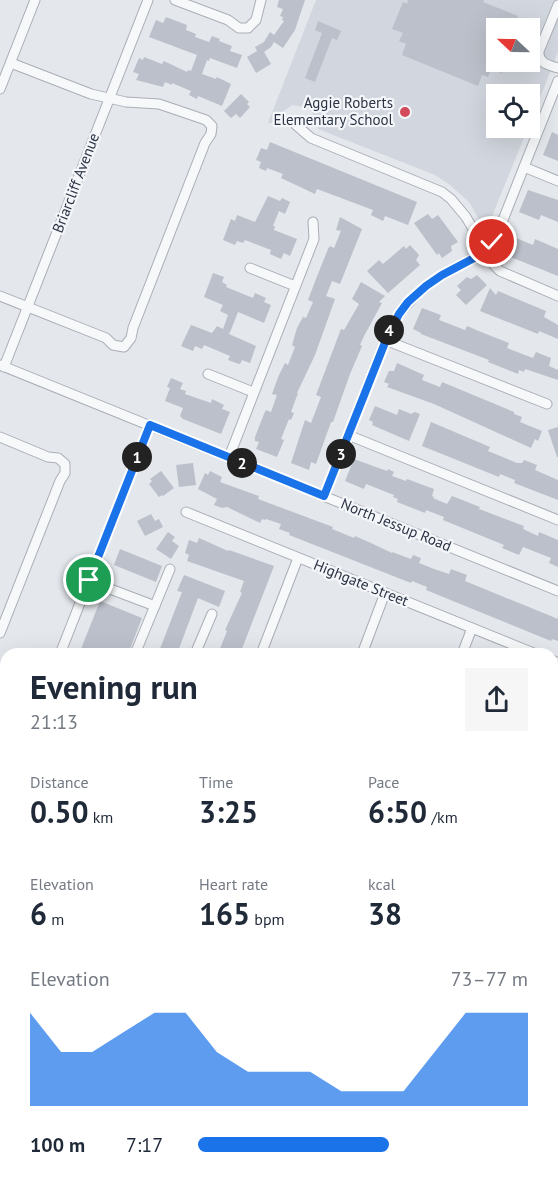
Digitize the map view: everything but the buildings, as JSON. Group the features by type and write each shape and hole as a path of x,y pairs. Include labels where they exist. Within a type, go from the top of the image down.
{"street":[{"path":"0,89 35,0"},
{"name":"Briarcliff Avenue","path":"2,366 148,0"},
{"path":"175,0 228,20 238,28 248,28 256,20 261,0"},
{"path":"558,5 539,51 542,62 558,68"},
{"path":"0,296 105,338 113,345 124,347 131,338 205,143 211,134 212,126 206,120 159,104 108,99 91,94 10,63"},
{"path":"324,496 386,340 399,314 417,294 442,275 485,251 499,230 558,81"},
{"path":"296,125 311,138 442,192 459,208 500,272 558,296"},
{"path":"524,167 558,181"},
{"path":"229,457 314,239 313,222"},
{"path":"250,268 296,286"},
{"path":"386,340 547,404"},
{"name":"North Jessup Road","path":"2,366 558,591"},
{"path":"208,374 253,392"},
{"path":"62,648 150,425"},
{"path":"348,435 558,520"},
{"path":"0,437 48,457 58,458 65,464 64,473 0,633"},
{"name":"Highgate Street","path":"186,512 521,648"},
{"path":"263,648 298,558"},
{"path":"137,648 170,568"},
{"path":"89,580 154,606"},
{"path":"364,648 385,593"},
{"path":"198,648 212,614"},
{"path":"464,648 472,628"}],"shaded area":[{"name":"Aggie Roberts Elementary School","path":"316,0 558,0 558,52 540,98 540,84 486,84 486,138 524,138 490,221 481,223 469,202 435,175 318,129 311,110 305,107 292,105 279,115 277,123 268,123"}],"place":[{"name":"Aggie Roberts Elementary School","path":"405,112"}],"route":[{"path":"89,580 150,425 324,496 391,326 408,302 426,286 476,257 492,242"}]}
